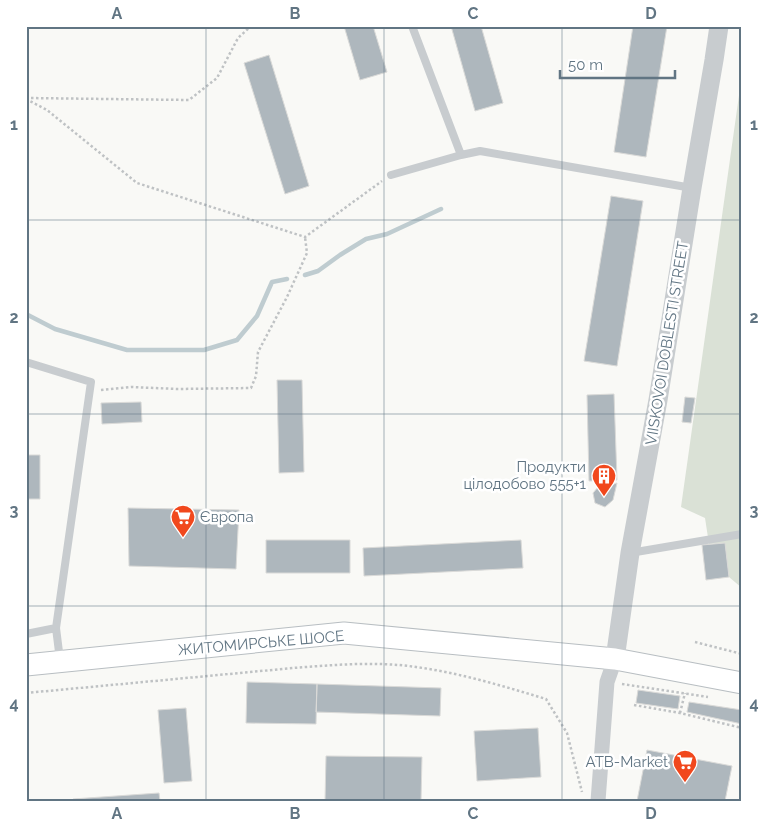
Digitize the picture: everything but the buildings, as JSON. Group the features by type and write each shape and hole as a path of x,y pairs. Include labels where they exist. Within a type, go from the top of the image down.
{"main road":[{"name":"ЖИТОМИРСЬКЕ ШОСЕ","path":"26,665 344,634 615,659 742,682"}],"street":[{"name":"VIISKOVOI DOBLESTI STREET","path":"615,659 630,553 658,400 719,26"},
{"path":"598,801 606,682 615,659"}],"lane":[{"path":"412,26 461,155"},
{"path":"391,175 480,151 692,188"},
{"path":"26,362 91,382 56,628 60,662"},
{"path":"630,553 742,534"},
{"path":"26,634 56,628"}],"path":[{"path":"26,98 189,100 217,78 238,38 251,26"},
{"path":"26,98 47,110 137,182 305,237"},
{"path":"305,237 391,175"},
{"path":"89,391 131,387 178,389 251,388 256,376 258,352 287,297 307,253 305,237"},
{"path":"695,642 742,654"},
{"path":"26,693 301,667 334,665 415,666 480,679 546,699 567,733 582,792"},
{"path":"606,682 685,693"},
{"path":"680,713 687,686"},
{"path":"634,705 680,713 742,728"}],"shaded area":[{"path":"742,74 742,588 729,577 725,543 709,544 705,518 681,507"}],"waterway":[{"path":"305,275 318,271 366,239 387,234 441,209"},
{"path":"26,314 55,329 127,350 204,350 237,340 257,316 272,282 287,279"}],"place":[{"name":"Продукти цілодобово 555+1","path":"604,497"},
{"name":"Європа","path":"183,538"},
{"name":"ATB-Market","path":"685,783"}]}
